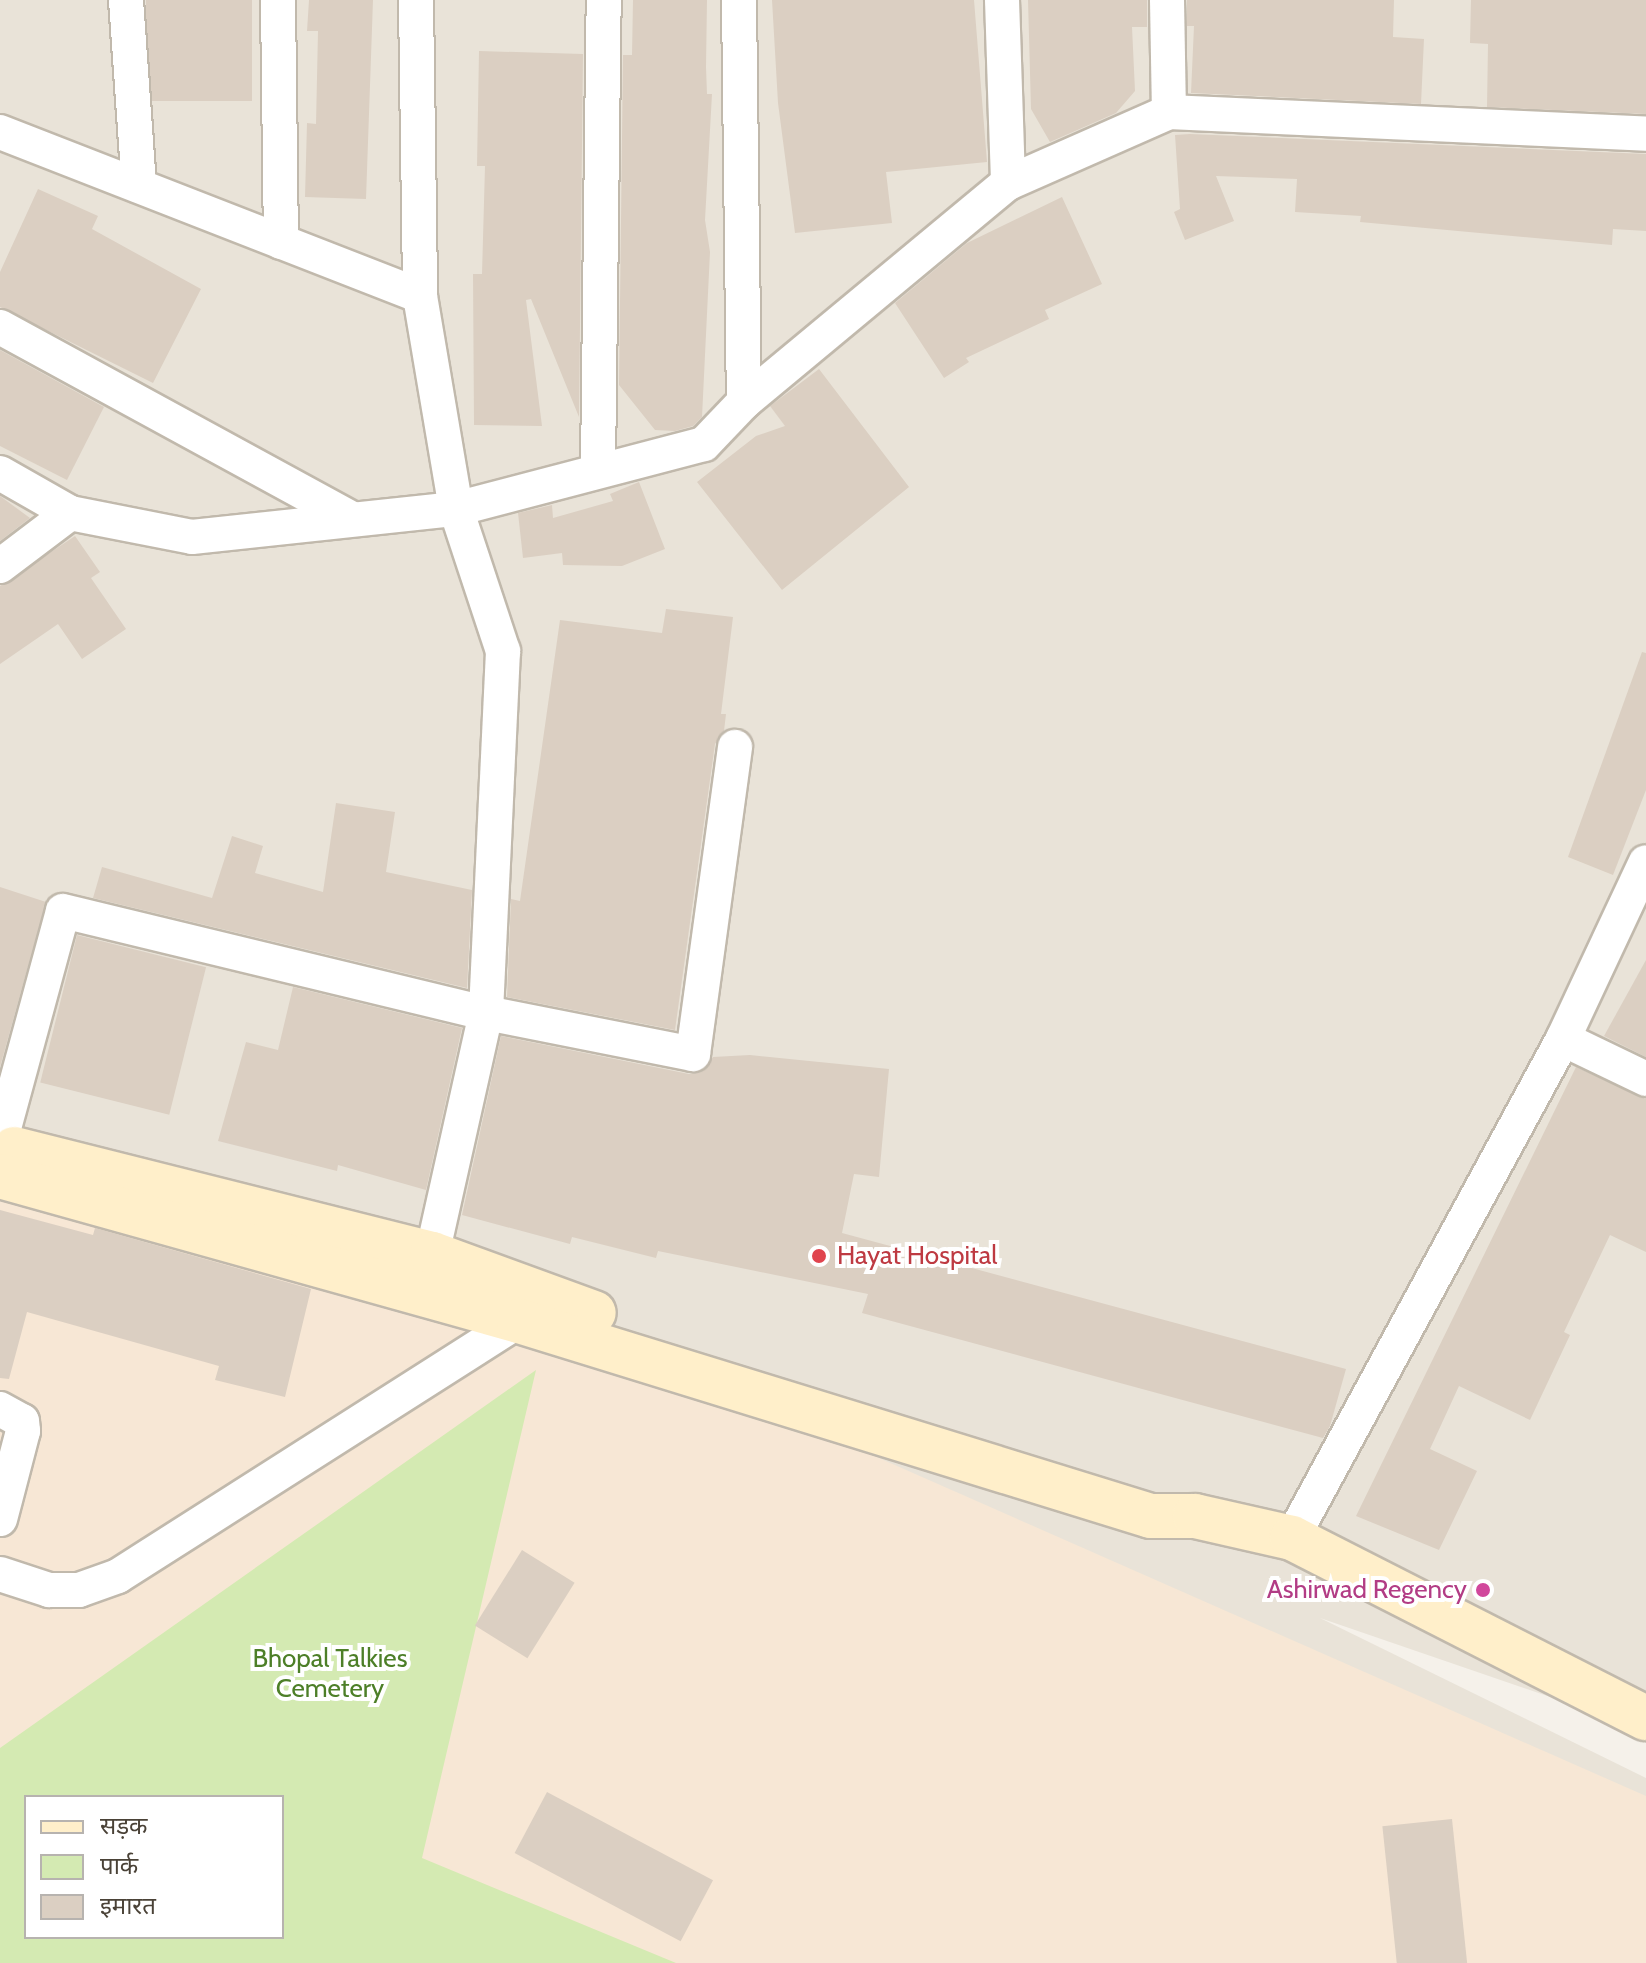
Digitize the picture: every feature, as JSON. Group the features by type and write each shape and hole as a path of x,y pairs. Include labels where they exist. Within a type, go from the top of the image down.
{"main road":[{"path":"0,1145 976,1444 1160,1486 1195,1516 1292,1538 1646,1718"},
{"path":"0,1176 428,1274"}],"street":[{"path":"126,0 139,186"},
{"path":"278,0 281,242"},
{"path":"416,0 420,296 456,509 480,592 503,651 486,1013 428,1274"},
{"path":"598,468 604,0"},
{"path":"739,0 744,402"},
{"path":"1002,0 1008,183"},
{"path":"1167,0 1169,112"},
{"path":"0,473 70,513 192,537 456,509 598,468 704,444 744,402 1008,183 1169,112 1646,134"},
{"path":"0,132 420,296"},
{"path":"0,327 352,519"},
{"path":"0,566 70,513"},
{"path":"0,1145 63,911 486,1013 693,1054 735,747"},
{"path":"1292,1538 1563,1039 1646,862"},
{"path":"1563,1039 1646,1079"},
{"path":"0,1574 49,1590 79,1590 118,1576 535,1310"},
{"path":"0,1409 22,1421 23,1431 0,1519"}],"shaded area":[{"path":"0,0 1646,0 1646,1730 1320,1618 1646,1778 1646,1963 0,1963"},
{"path":"0,1179 543,1310 1646,1796 1646,1963 0,1963"}],"green space":[{"name":"Bhopal Talkies Cemetery","path":"536,1370 422,1858 676,1963 0,1963 0,1748"}],"building":[{"path":"146,0 252,0 252,101 146,101"},
{"path":"309,0 373,0 366,199 305,197 307,123 316,124 318,31 307,31"},
{"path":"633,0 707,0 707,94 712,94 705,220 710,252 702,417 693,426 675,431 655,430 619,385 623,55 632,55"},
{"path":"772,0 974,0 987,162 886,172 892,223 795,233 778,103"},
{"path":"1028,0 1147,0 1147,27 1132,27 1135,91 1116,113 1050,142 1031,109"},
{"path":"1187,0 1394,0 1393,37 1424,39 1421,104 1191,93 1194,26 1187,26"},
{"path":"1471,0 1646,0 1646,114 1487,107 1488,44 1470,43"},
{"path":"479,51 583,54 579,417 531,299 526,300 542,426 474,425 473,274 482,274 485,166 477,166"},
{"path":"1175,135 1646,154 1646,231 1613,229 1612,245 1360,222 1361,216 1295,212 1297,179 1216,176 1234,221 1185,240 1174,212 1180,209"},
{"path":"38,189 98,216 92,229 201,289 153,383 0,307 0,272"},
{"path":"1062,197 1102,284 1045,310 1049,319 966,358 969,362 944,378 895,303 967,243"},
{"path":"0,350 104,407 67,480 0,446"},
{"path":"819,369 909,487 782,590 697,482 756,436 785,426 770,406"},
{"path":"639,482 665,549 622,566 563,565 562,553 523,558 518,513 552,505 553,518 613,501 610,494"},
{"path":"0,496 30,518 0,541"},
{"path":"75,536 100,572 91,578 126,629 82,659 58,624 0,664 0,586"},
{"path":"666,609 733,617 721,714 726,714 724,731 715,744 675,1030 507,997 511,899 520,901 560,620 662,633"},
{"path":"1642,652 1646,653 1646,790 1613,875 1568,857"},
{"path":"336,803 395,812 386,872 472,890 467,988 93,898 102,867 212,898 232,836 263,846 255,873 323,892"},
{"path":"0,887 46,902 0,1067"},
{"path":"77,935 206,967 169,1115 40,1082"},
{"path":"1646,960 1646,1057 1604,1036"},
{"path":"293,987 462,1028 426,1190 338,1165 337,1171 218,1141 246,1042 278,1050"},
{"path":"501,1036 689,1074 701,1072 713,1057 750,1055 889,1069 879,1177 854,1174 842,1233 1346,1369 1330,1426 1323,1438 862,1313 868,1294 658,1251 656,1258 572,1237 570,1244 462,1215"},
{"path":"1576,1067 1646,1099 1646,1252 1610,1235 1564,1332 1570,1335 1530,1420 1459,1386 1430,1449 1477,1471 1439,1550 1356,1516"},
{"path":"0,1210 93,1235 95,1228 311,1289 285,1397 215,1380 219,1366 27,1312 9,1379 0,1378"},
{"path":"522,1550 575,1583 527,1658 475,1625"},
{"path":"547,1792 713,1880 681,1941 515,1853"},
{"path":"1452,1819 1467,1963 1397,1963 1382,1826"}],"place":[{"name":"Hayat Hospital","path":"819,1256"},
{"name":"Ashirwad Regency","path":"1483,1590"}]}
